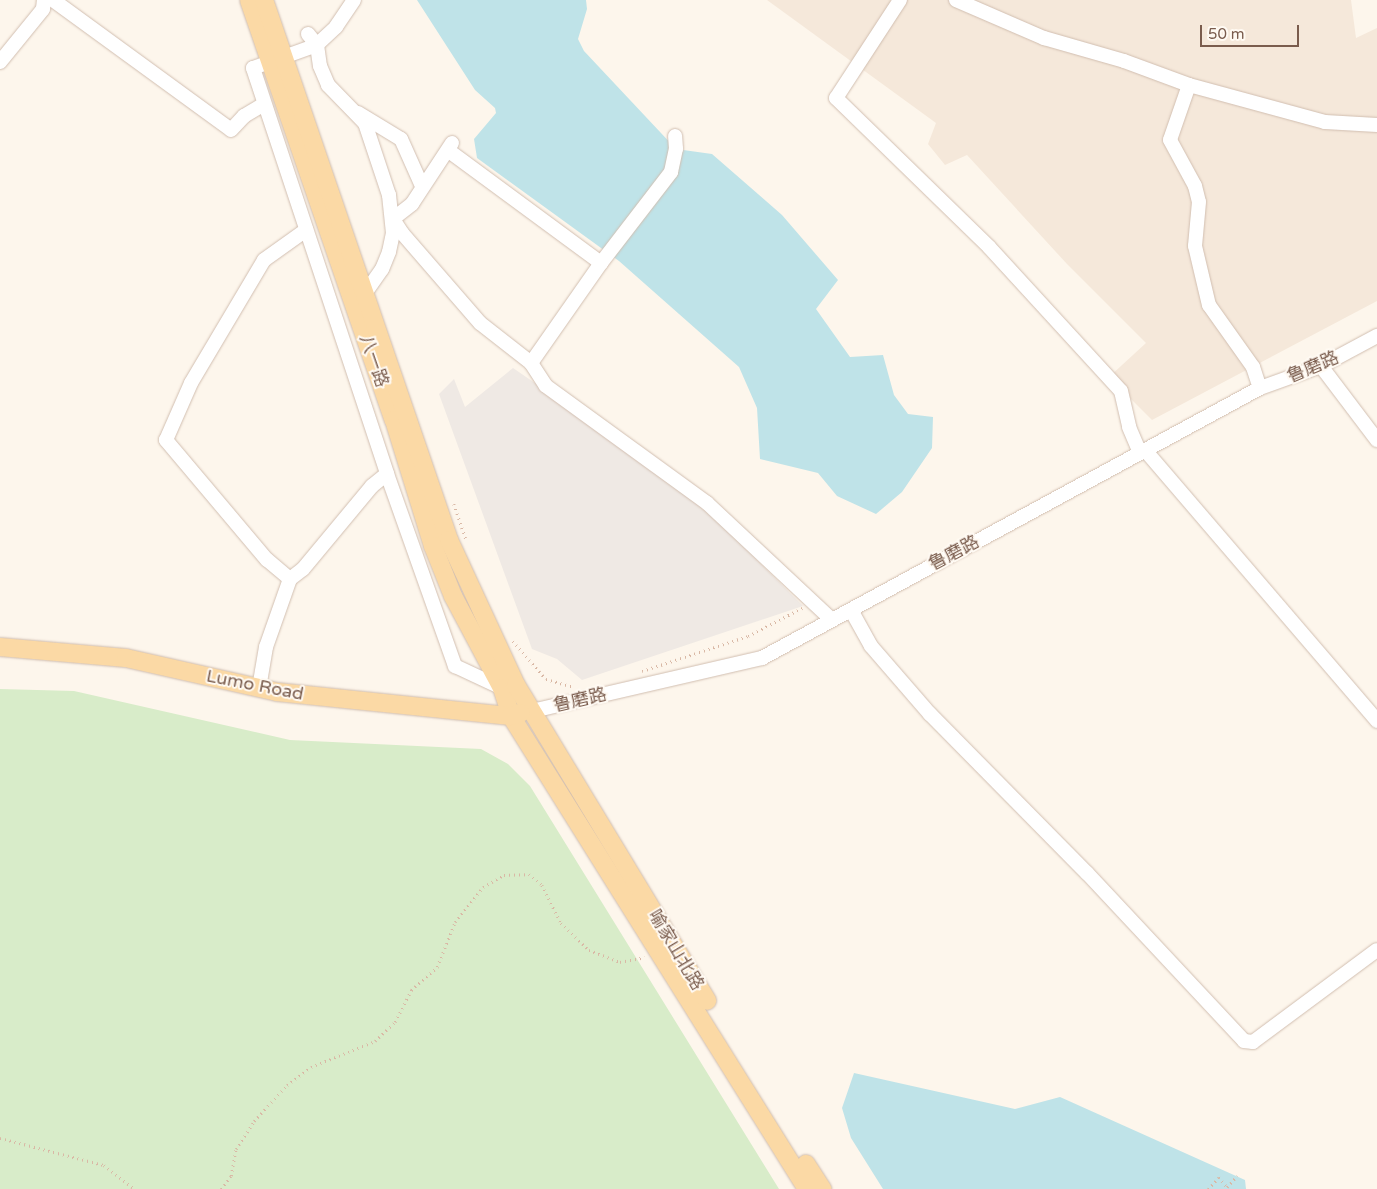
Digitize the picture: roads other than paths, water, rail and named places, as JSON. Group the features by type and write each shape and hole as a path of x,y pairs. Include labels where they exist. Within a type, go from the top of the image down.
{"main road":[{"name":"八一路","path":"249,0 268,33 365,293 448,540 505,664 532,711"},
{"name":"八一路","path":"264,0 268,33"},
{"name":"八一路","path":"278,60 433,546 453,596 502,688 511,716"},
{"name":"Lumo Road","path":"0,647 126,658 259,688 511,716"},
{"name":"鲁磨路","path":"511,716 532,711"},
{"name":"喻家山北路","path":"532,711 822,1189"},
{"name":"喻家山北路","path":"511,716 658,947 807,1189"}],"street":[{"path":"0,62 43,9 44,0"},
{"path":"53,0 231,130 244,116 264,104"},
{"path":"354,0 336,27 318,45 253,68 387,474 455,666 502,688"},
{"path":"900,0 836,98 989,247 1121,391 1129,428 1143,451 1377,721"},
{"path":"956,0 1044,38 1124,60 1189,85 1325,122 1377,125"},
{"path":"308,34 318,45 320,66 328,85 344,104 401,139 422,186"},
{"path":"1189,85 1170,140 1195,186 1199,202 1194,246 1209,305 1253,367 1260,388"},
{"path":"357,112 365,123 379,163 393,219 389,252 382,269 365,293"},
{"path":"532,363 601,263 671,172 676,149 675,136"},
{"path":"393,219 412,204 422,186 450,147 601,263"},
{"path":"393,219 480,323 532,363 546,386 707,503 832,620"},
{"path":"290,579 268,560 166,440 191,383 264,260 306,230"},
{"name":"鲁磨路","path":"532,711 762,658 1260,388 1321,366 1377,336"},
{"path":"1321,366 1377,440"},
{"path":"259,688 266,648 290,579 303,569 372,486 387,474"},
{"path":"851,610 871,646 930,714 1074,859 1244,1041 1253,1042 1377,950"}],"water":[{"path":"417,0 586,0 587,9 578,39 584,51 676,149 712,154 782,215 838,280 816,309 850,357 883,355 894,395 908,414 933,417 932,448 902,492 876,514 837,496 818,473 760,459 757,408 739,367 619,261 477,158 474,139 496,113 495,108 475,90"},
{"path":"854,1073 1015,1109 1060,1097 1245,1180 1246,1189 883,1189 851,1138 842,1108"}]}
